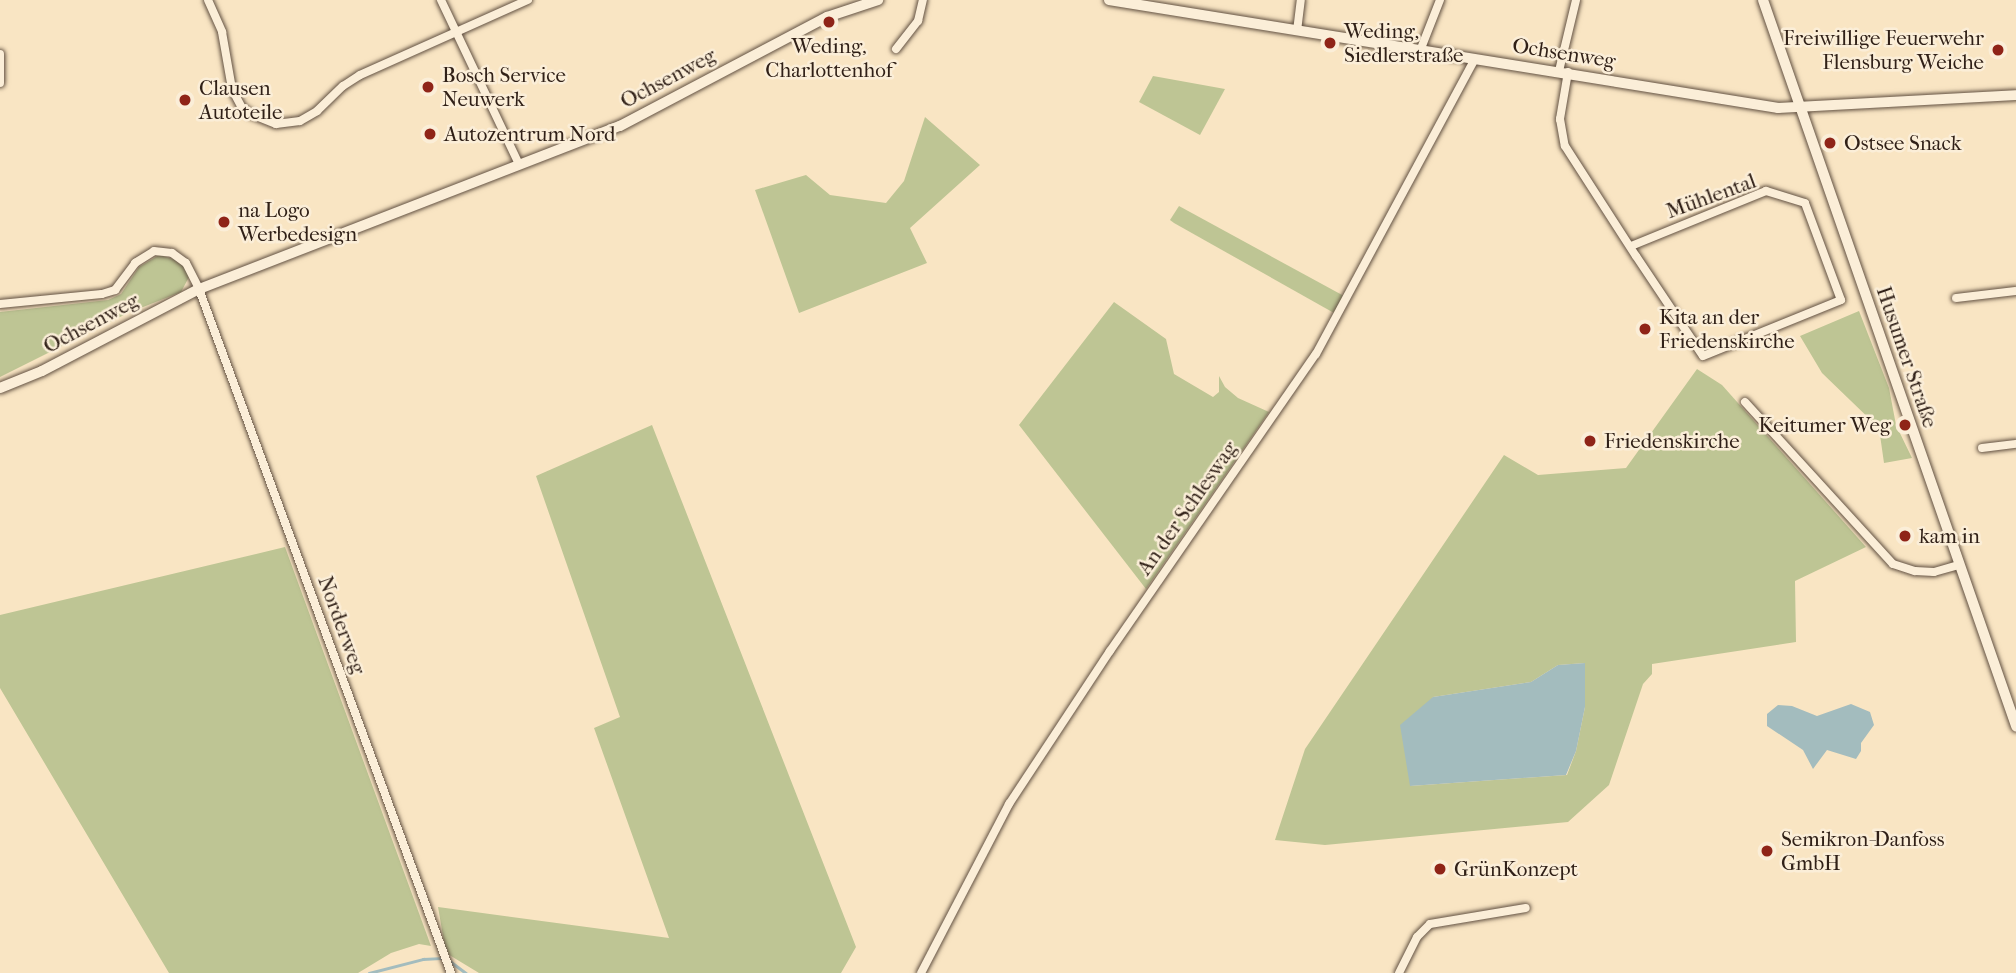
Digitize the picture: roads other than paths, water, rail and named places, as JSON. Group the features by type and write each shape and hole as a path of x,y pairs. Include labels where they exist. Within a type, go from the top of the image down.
{"main road":[{"name":"Ochsenweg","path":"0,388 42,371 199,289 620,126 827,17 878,0"},
{"name":"Ochsenweg","path":"1109,0 1420,51 1564,71 1778,108 2016,95"},
{"name":"Husumer Straße","path":"1800,106 2015,719"}],"street":[{"path":"208,0 222,32 232,89 242,108 276,124 300,121 317,111 360,75 528,0"},
{"path":"441,0 519,164"},
{"path":"896,49 918,21 923,0"},
{"path":"1297,31 1301,0"},
{"path":"1420,51 1440,0"},
{"path":"1576,0 1564,71 1560,119 1565,146 1631,246"},
{"name":"Husumer Straße","path":"1763,0 1800,106"},
{"path":"0,54 0,83"},
{"name":"An der Schleswag","path":"920,973 1009,804 1110,651 1316,354 1475,59"},
{"name":"Mühlental","path":"1766,191 1805,203 1841,300 1703,356 1631,246 1766,191"},
{"name":"Ochsenweg","path":"0,304 102,294 115,290 135,264 155,251 166,251 179,256 199,289"},
{"name":"Norderweg","path":"199,289 450,969"},
{"path":"1956,298 2016,291"},
{"path":"1745,402 1893,564 1915,572 1934,572 1959,565"},
{"path":"1982,448 2016,444"},
{"path":"1399,973 1417,937 1430,924 1447,919 1526,908"}],"water":[{"path":"1585,663 1585,707 1576,751 1566,775 1410,786 1400,725 1433,697 1531,682 1558,665"},
{"path":"1851,704 1870,712 1874,725 1861,743 1861,751 1856,759 1827,750 1813,769 1803,750 1767,726 1767,714 1778,705 1792,706 1817,716"}],"waterway":[{"path":"369,973 423,959 444,958"},
{"path":"450,961 466,973"}],"place":[{"name":"Weding, Charlottenhof","path":"829,22"},
{"name":"Weding, Siedlerstraße","path":"1330,43"},
{"name":"Freiwillige Feuerwehr Flensburg Weiche","path":"1998,50"},
{"name":"Bosch Service Neuwerk","path":"428,87"},
{"name":"Clausen Autoteile","path":"185,100"},
{"name":"Autozentrum Nord","path":"430,134"},
{"name":"Ostsee Snack","path":"1830,143"},
{"name":"na Logo Werbedesign","path":"224,222"},
{"name":"Kita an der Friedenskirche","path":"1645,329"},
{"name":"Keitumer Weg","path":"1905,425"},
{"name":"Friedenskirche","path":"1590,441"},
{"name":"kam in","path":"1905,536"},
{"name":"Semikron-Danfoss GmbH","path":"1767,851"},
{"name":"GrünKonzept","path":"1440,869"}]}
